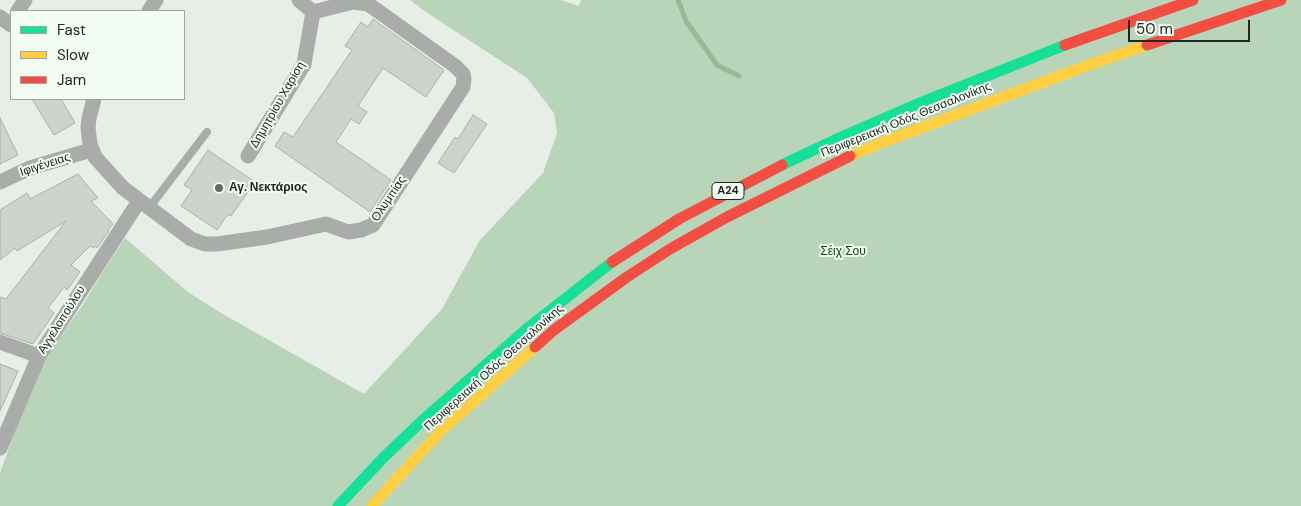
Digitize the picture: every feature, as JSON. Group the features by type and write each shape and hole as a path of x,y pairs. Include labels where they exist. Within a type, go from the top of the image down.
{"highway":[{"name":"Περιφερειακή Οδός Θεσσαλονίκης","path":"338,506 384,457 423,420 529,327 607,265 678,219 755,178 922,102 1056,48 1193,0"},
{"name":"Περιφερειακή Οδός Θεσσαλονίκης","path":"372,506 440,432 554,330 626,277 727,216 826,168 899,136 1089,65 1281,0"}],"street":[{"path":"298,0 313,12"},
{"name":"Ολυμπίας","path":"91,150 115,180 144,205 191,239 205,244 267,237 318,225 332,225 343,231 352,232 373,225 464,87 463,74 455,66 368,4 348,2 313,12"},
{"name":"Δημητρίου Χαρίση","path":"248,156 304,64 313,12"},
{"path":"91,150 89,118 94,100"},
{"name":"Ιφιγένειας","path":"0,182 30,168 91,150"},
{"name":"Αγγελοπούλου","path":"0,448 39,356 144,205"},
{"path":"0,342 39,356"}],"lane":[{"path":"144,205 207,132"}],"green space":[{"name":"Σέιχ Σου","path":"410,0 561,0 579,6 581,0 1301,0 1301,506 0,506 0,473 41,368 125,238 188,292 221,313 364,394 442,309 480,240 543,173 557,133 554,113 527,78"}],"building":[{"path":"373,19 444,70 426,97 383,68 358,106 367,112 359,124 351,119 336,142 391,180 370,212 275,146 284,132 293,137 352,50 345,46 361,22 368,27"},
{"path":"33,100 62,100 75,123 54,135"},
{"path":"473,115 487,124 454,173 438,163 455,137 458,139"},
{"path":"0,118 18,155 0,164"},
{"name":"Αγ. Νεκτάριος","path":"208,150 255,182 231,216 228,214 217,230 181,206 192,190 184,185"},
{"path":"78,174 98,198 91,201 113,224 97,248 90,246 71,265 80,272 67,290 64,287 48,308 54,313 33,344 0,333 0,297 6,299 66,221 17,251 15,248 0,260 0,210 27,193 30,199"},
{"path":"0,364 18,371 0,411"}],"waterway":[{"path":"678,0 686,21 717,65 739,76"}],"traffic: fast":[{"path":"782,165 922,102 1065,45"},
{"path":"338,506 384,457 423,420 529,327 612,262"}],"traffic: slow":[{"path":"850,156 1089,65 1147,45"},
{"path":"372,506 440,432 535,347"}],"traffic: jam":[{"path":"1065,45 1193,0"},
{"path":"1147,45 1281,0"},
{"path":"535,347 554,330 627,277 670,249 727,217 850,156"},
{"path":"612,262 679,219 782,165"}],"place":[{"name":"Αγ. Νεκτάριος","path":"219,188"}]}
